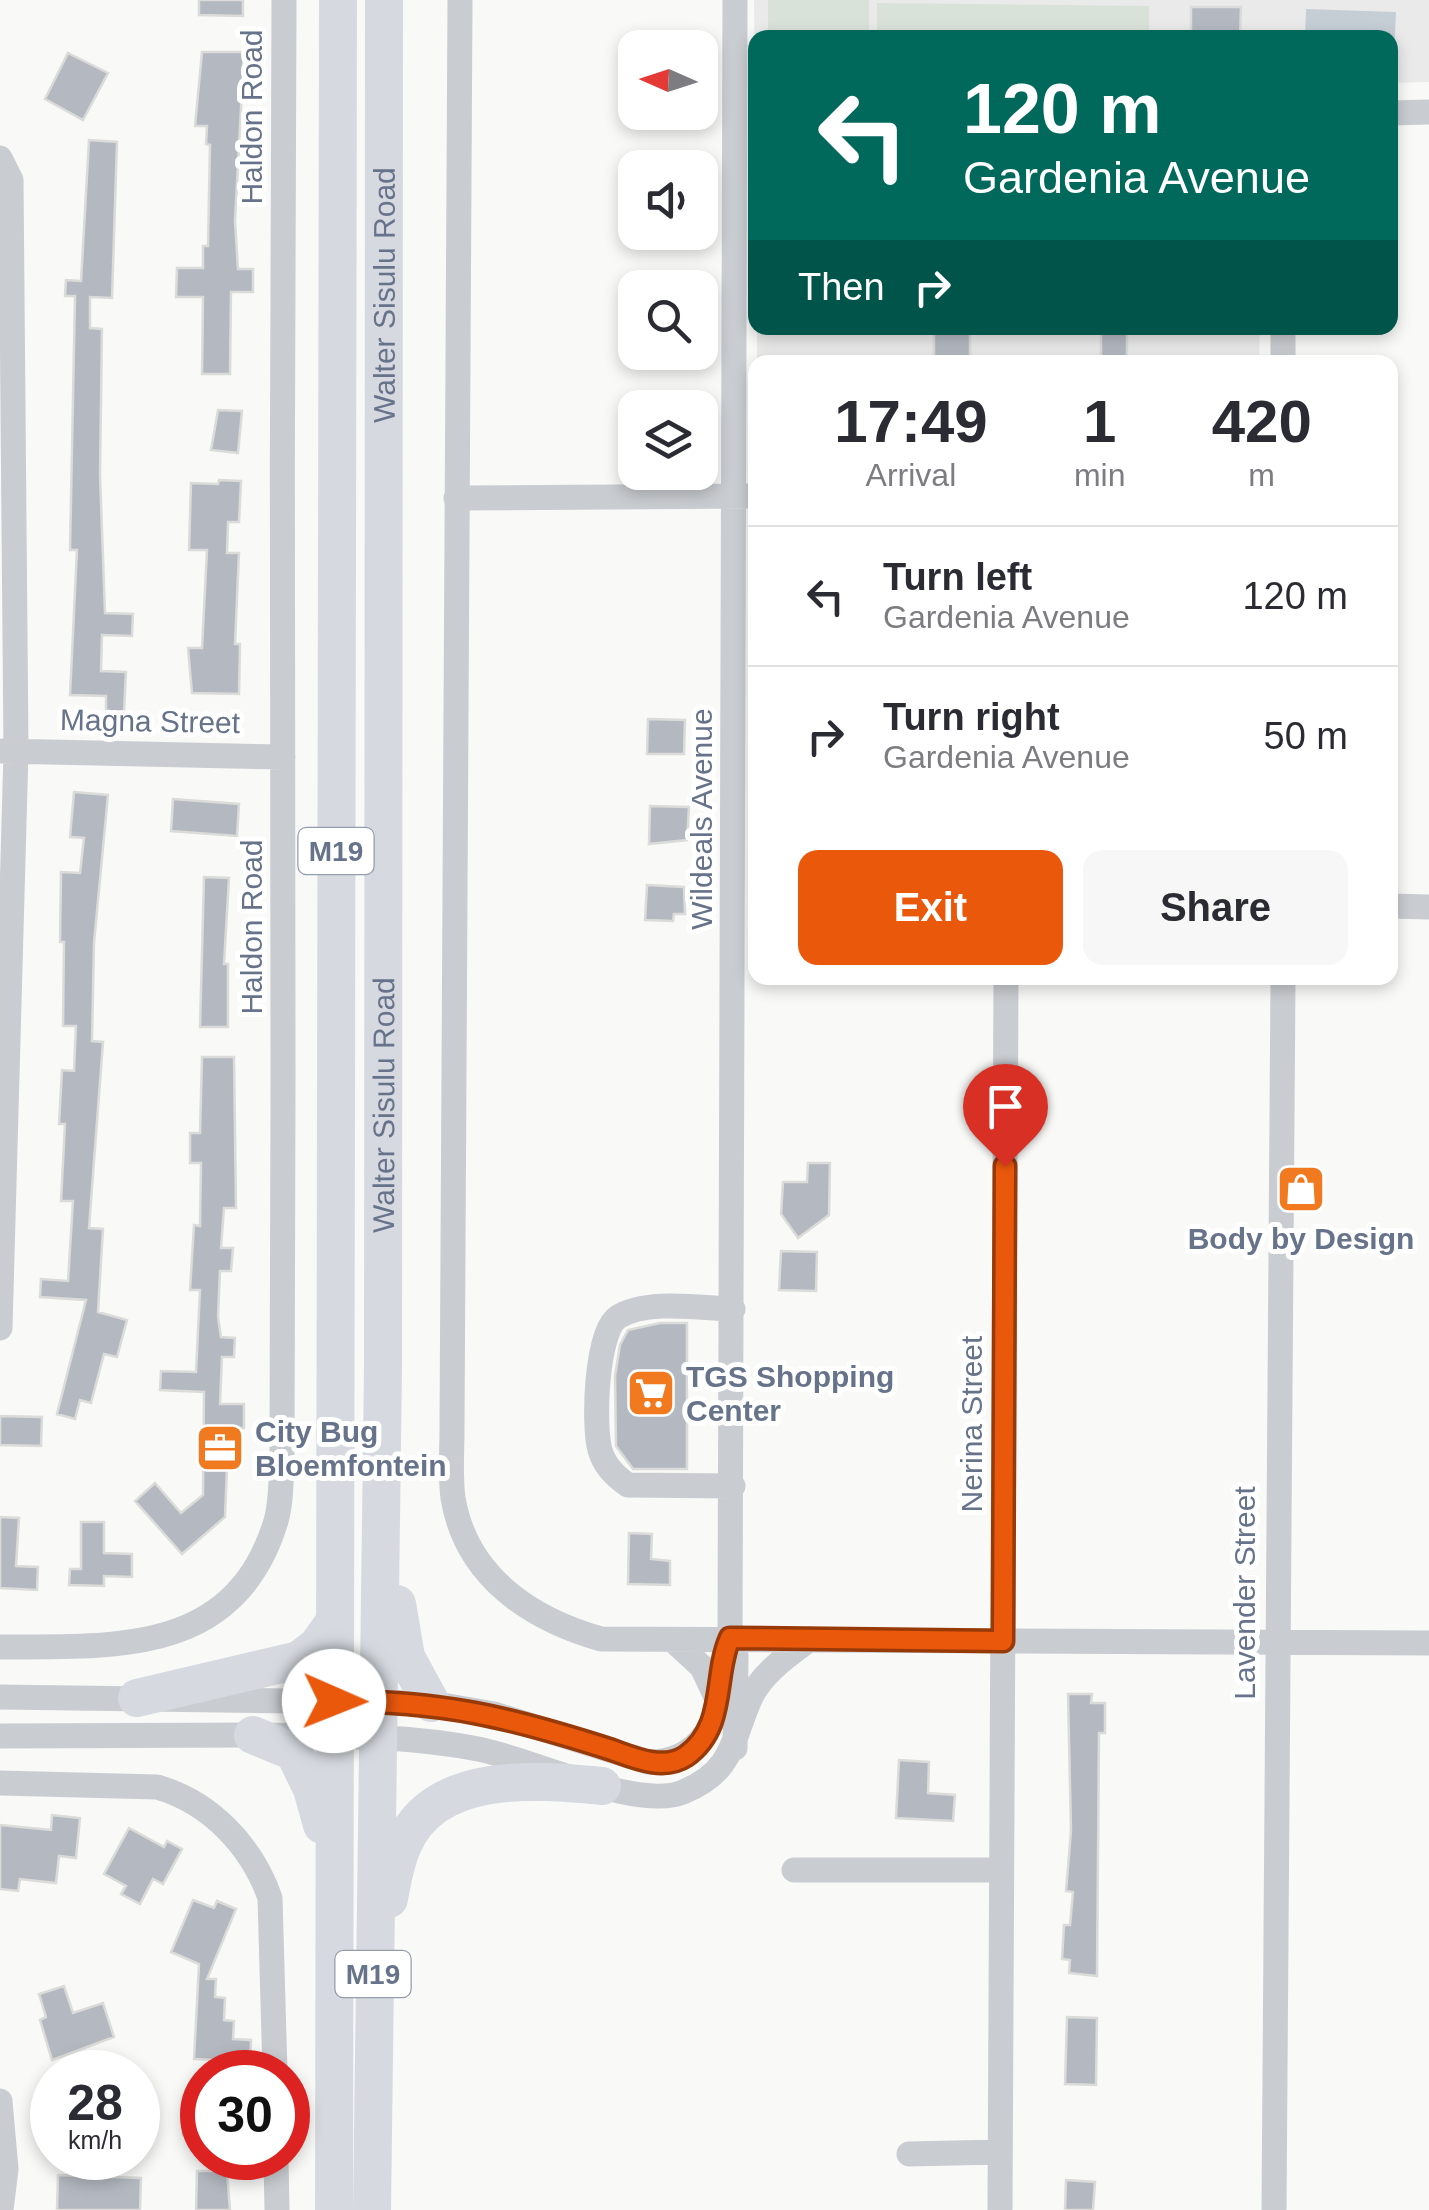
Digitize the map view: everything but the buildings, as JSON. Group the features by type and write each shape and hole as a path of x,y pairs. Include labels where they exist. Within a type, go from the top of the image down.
{"highway":[{"name":"Walter Sisulu Road","path":"334,2210 338,0"},
{"name":"Walter Sisulu Road","path":"372,2210 383,1367 384,0"},
{"path":"383,1367 397,1611 406,1656 431,1703"},
{"path":"137,1698 299,1660 317,1646 335,1621"},
{"path":"253,1736 286,1746 302,1763 322,1826 335,1922"},
{"path":"372,2021 389,1896 403,1843 414,1827 445,1800 468,1789 502,1784 602,1786"}],"street":[{"name":"Haldon Road","path":"0,1647 114,1646 152,1641 183,1630 214,1610 240,1585 264,1550 277,1518 282,1432 284,0"},
{"path":"460,0 453,1498 470,1544 490,1578 522,1608 562,1628 601,1639 1429,1643"},
{"name":"Wildeals Avenue","path":"730,1638 732,1308 744,904 745,556 736,0"},
{"path":"1398,113 1429,112"},
{"path":"0,158 11,180 0,1328"},
{"path":"456,498 744,495"},
{"name":"Magna Street","path":"8,751 283,756"},
{"path":"1398,906 1429,907"},
{"name":"Nerina Street","path":"1000,2210 1006,985"},
{"name":"Lavender Street","path":"1274,2210 1275,1642 1283,985"},
{"path":"732,1308 656,1308 622,1314 610,1324 600,1357 600,1449 614,1475 628,1485 733,1486"},
{"path":"0,1736 253,1736 334,1719 378,1720 431,1703 508,1718 648,1762 672,1762 697,1744 720,1704 721,1657 730,1638"},
{"path":"730,1638 736,1656 735,1748"},
{"path":"0,1697 137,1698 334,1719 378,1720 630,1794 680,1794 699,1784 735,1748 752,1695 774,1666 810,1639"},
{"path":"674,1641 702,1667 720,1704"},
{"path":"0,1783 157,1787 180,1793 226,1829 261,1872 270,1898 274,2050"},
{"path":"794,1870 1000,1870"},
{"path":"0,2101 6,2169 1,2210"},
{"path":"910,2154 1000,2152"},
{"path":"276,2180 276,2210"}],"shaded area":[{"path":"754,0 1429,0 1429,82 1398,83 1398,30 754,30"},
{"path":"768,0 869,0 869,30 768,30"},
{"path":"877,3 1149,6 1149,30 877,30"},
{"path":"1306,9 1396,12 1395,30 1305,30"},
{"path":"757,335 1260,335 1259,355 757,355"}],"place":[{"name":"Body by Design","path":"1301,1189"},
{"name":"TGS Shopping Center","path":"651,1393"},
{"name":"City Bug Bloemfontein","path":"220,1448"}],"route":[{"path":"334,1701 431,1703 494,1714 648,1762 672,1762 686,1756 697,1744 720,1704 721,1657 730,1638 1003,1641 1005,1166"}]}
